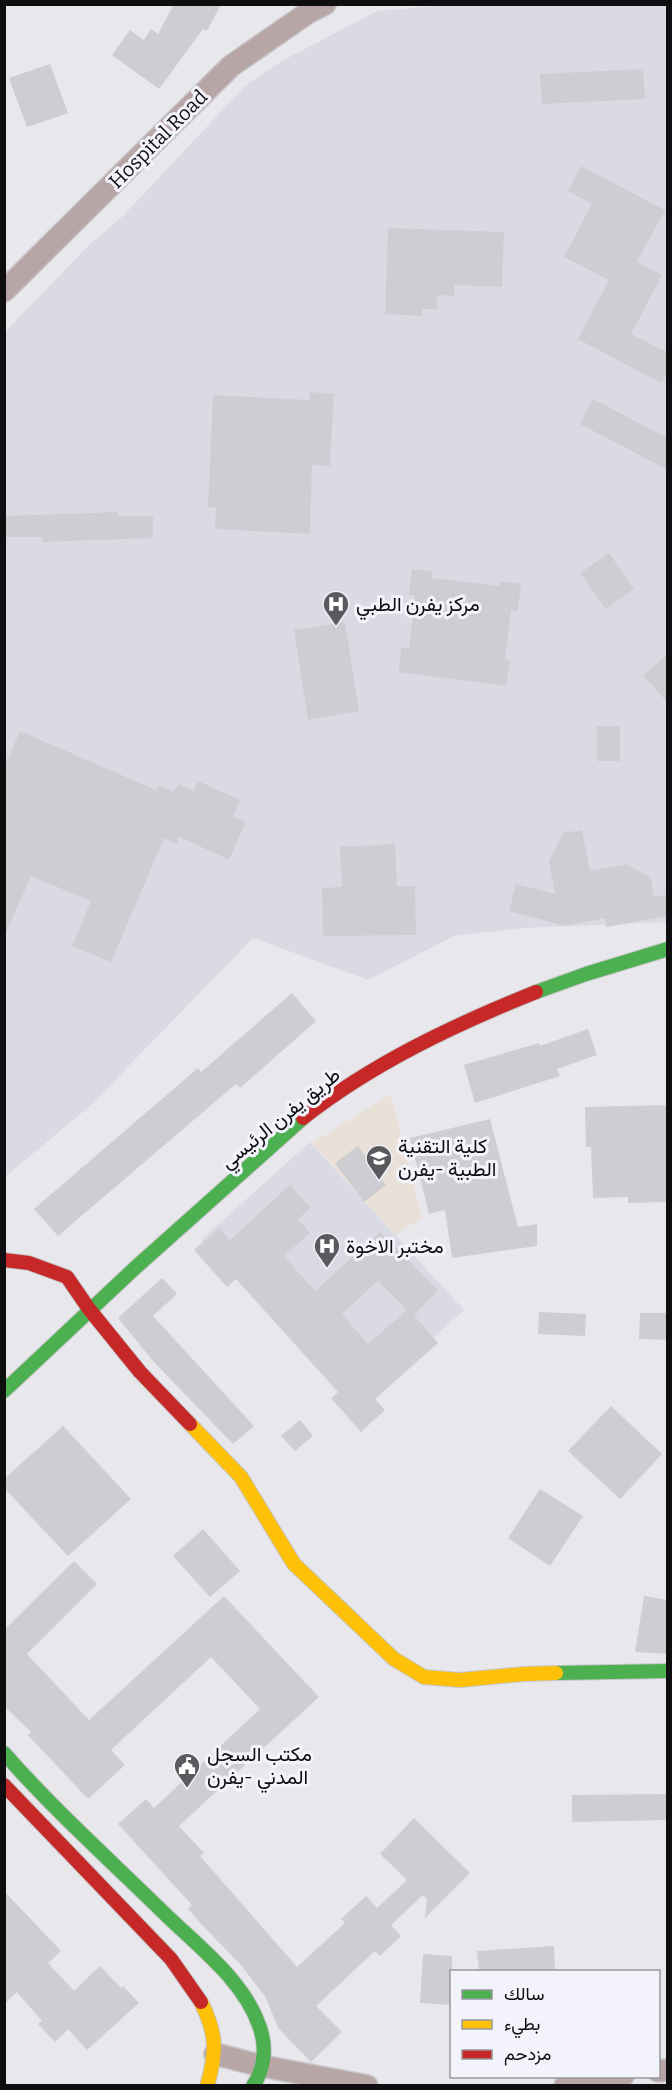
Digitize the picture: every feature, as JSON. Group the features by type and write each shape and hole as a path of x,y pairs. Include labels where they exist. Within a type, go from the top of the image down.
{"main road":[{"name":"طريق يفرن الرئيسي","path":"4,1391 89,1309 291,1128 353,1082 420,1044 484,1012 549,985 668,948"},
{"path":"4,1260 28,1263 67,1277 89,1309 140,1372 241,1477 294,1564 394,1659 424,1677 460,1680 524,1674 668,1671"},
{"path":"5,1756 201,1948 237,1988 256,2017 264,2039 262,2066 253,2085"},
{"path":"4,1785 171,1959 195,1990 214,2039 215,2054 207,2085"}],"street":[{"name":"Hospital Road","path":"8,284 231,66 309,12 325,4"},
{"path":"215,2054 262,2066 366,2085"},
{"path":"565,2085 610,2078"}],"shaded area":[{"name":"مركز يفرن الطبي","path":"456,4 667,5 667,922 523,928 454,936 368,980 253,938 91,1105 5,1177 5,332 90,244 124,215 245,86 282,61 377,11"},
{"name":"كلية التقنية الطبية -يفرن","path":"391,1094 422,1218 396,1235 312,1143"},
{"name":"مختبر الاخوة","path":"310,1142 464,1310 355,1408 201,1240"}],"building":[{"path":"174,4 221,4 207,31 203,29 159,89 112,55 130,30 144,40 151,29 158,34"},
{"path":"50,64 68,113 27,127 9,78"},
{"path":"643,69 645,99 542,104 540,74"},
{"path":"581,166 665,210 637,262 662,275 631,334 668,353 668,371 661,383 578,339 609,280 564,257 592,204 568,191"},
{"path":"388,228 504,232 502,287 454,285 454,296 437,295 437,309 422,309 422,316 385,314"},
{"path":"310,392 334,394 330,466 312,465 310,534 215,529 216,508 208,507 213,395 309,400"},
{"path":"593,399 668,438 668,470 580,424"},
{"path":"118,512 118,516 153,516 153,538 43,542 42,537 4,537 4,516"},
{"path":"609,553 634,589 606,609 580,573"},
{"path":"412,569 432,571 432,578 499,586 500,581 521,584 518,611 511,610 505,659 510,660 506,686 399,672 401,648 409,648 415,596 409,595"},
{"path":"345,622 359,711 308,720 294,630"},
{"path":"668,654 668,703 643,675"},
{"path":"597,726 620,726 620,761 597,761"},
{"path":"20,731 156,790 158,785 174,792 178,784 193,791 198,781 240,800 233,816 246,822 229,860 178,836 177,844 164,838 111,962 72,946 91,901 31,876 4,937 4,768"},
{"path":"582,830 590,871 627,864 651,878 654,897 668,895 668,916 606,927 605,918 566,926 509,911 516,884 555,894 549,861 563,833"},
{"path":"395,844 397,886 415,886 416,935 323,936 322,888 342,887 340,847"},
{"path":"292,993 316,1021 240,1088 236,1084 58,1236 34,1209 198,1068 201,1072"},
{"path":"588,1029 597,1055 557,1069 560,1076 475,1103 464,1065 539,1043 540,1046"},
{"path":"668,1105 668,1202 628,1203 628,1197 593,1198 591,1147 586,1147 585,1107"},
{"path":"490,1119 518,1227 537,1224 537,1246 452,1258 445,1210 429,1214 410,1138"},
{"path":"358,1146 386,1185 364,1202 335,1163"},
{"name":"مختبر الاخوة","path":"290,1185 311,1208 298,1219 310,1233 284,1256 315,1291 380,1232 438,1290 414,1315 438,1343 375,1399 385,1410 361,1432 331,1398 338,1392 236,1279 227,1287 194,1250 219,1228 230,1240","holes":["378,1281 407,1310 368,1344 342,1314"]},
{"path":"162,1278 177,1294 153,1316 254,1426 233,1444 153,1361 118,1318"},
{"path":"539,1312 586,1314 585,1336 538,1334"},
{"path":"640,1313 668,1313 668,1340 639,1339"},
{"path":"611,1406 662,1454 620,1499 568,1451"},
{"path":"300,1420 313,1436 295,1451 281,1436"},
{"path":"63,1426 131,1499 68,1556 4,1488 4,1479"},
{"path":"540,1489 583,1516 550,1566 508,1538"},
{"path":"203,1529 240,1571 210,1597 173,1556"},
{"path":"74,1561 97,1584 27,1654 89,1720 224,1596 319,1697 179,1826 204,1853 200,1856 297,1967 345,1923 341,1919 366,1896 377,1908 407,1880 380,1854 414,1818 470,1873 425,1918 427,1900 423,1895 391,1925 401,1936 380,1956 375,1951 316,2006 342,2032 311,2062 278,2028 266,1998 241,1965 188,1909 192,1905 118,1824 146,1799 154,1808 260,1709 211,1657 111,1750 125,1765 88,1799 28,1735 31,1732 4,1706 4,1630"},
{"path":"644,1596 668,1600 668,1654 635,1652"},
{"path":"668,1794 668,1820 572,1822 572,1795"},
{"path":"4,1891 61,1951 48,1963 74,1991 100,1966 139,2003 87,2050 68,2029 55,2042 38,2024 42,2021 17,1992 4,2004"},
{"path":"554,1946 555,1970 479,1970 477,1951"},
{"path":"423,1954 452,1956 450,2005 420,2003"}],"traffic: fast":[{"path":"536,992 668,949"},
{"path":"4,1391 135,1268 303,1118"},
{"path":"556,1673 668,1671"},
{"path":"4,1753 63,1815 219,1965 242,1993 259,2025 264,2049 260,2072 253,2086"}],"traffic: slow":[{"path":"190,1424 241,1477 294,1564 394,1659 424,1677 460,1680 556,1673"},
{"path":"201,2002 210,2024 214,2043 213,2063 207,2086"}],"traffic: jam":[{"path":"303,1118 357,1080 415,1047 536,992"},
{"path":"4,1260 29,1263 67,1277 89,1309 140,1372 190,1424"},
{"path":"4,1785 171,1959 201,2002"}],"place":[{"name":"مركز يفرن الطبي","path":"336,627"},
{"name":"كلية التقنية الطبية -يفرن","path":"379,1181"},
{"name":"مختبر الاخوة","path":"327,1269"},
{"name":"مكتب السجل المدني -يفرن","path":"187,1789"}]}
